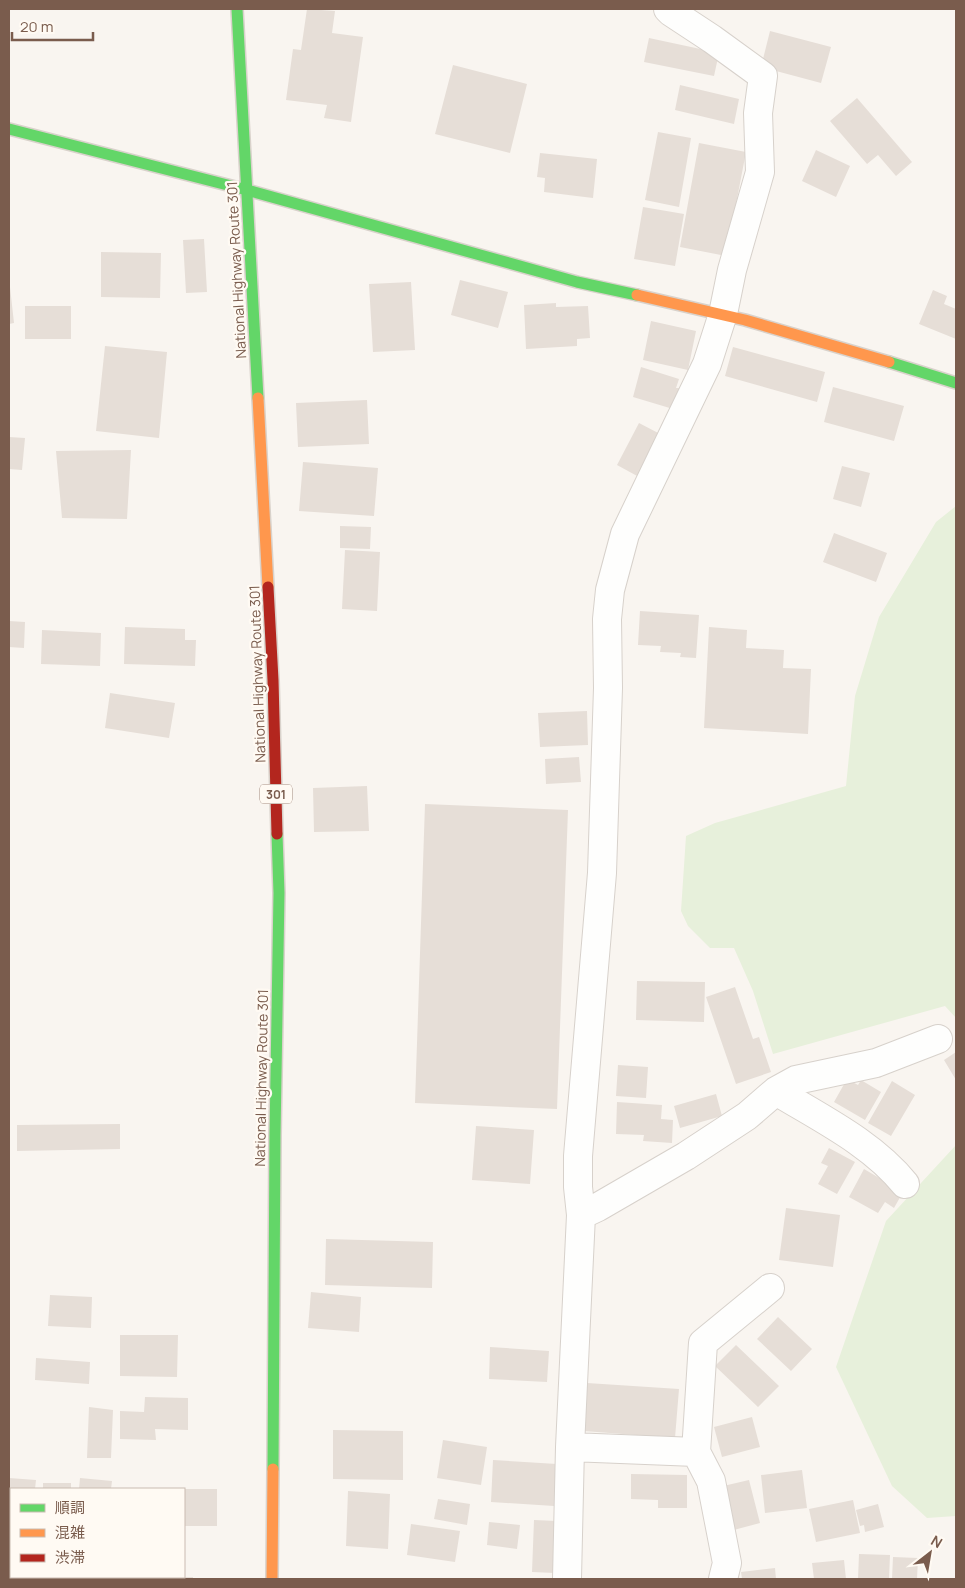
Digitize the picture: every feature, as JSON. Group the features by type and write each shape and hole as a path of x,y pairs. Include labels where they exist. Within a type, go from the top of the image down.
{"main road":[{"name":"National Highway Route 301","path":"237,9 273,680 279,893 272,1579"},
{"path":"9,129 247,190 578,282 723,314 956,383"}],"street":[{"path":"567,1579 570,1447 581,1215 578,1187 578,1156 602,873 608,688 607,619 610,590 625,534 707,364 723,314 732,270 760,172 758,113 763,76 668,9"},
{"path":"581,1215 686,1156 747,1116 776,1090 796,1080 876,1063 938,1039"},
{"path":"776,1090 868,1147 905,1184"},
{"path":"723,1579 727,1563 711,1481 696,1452 703,1343 770,1288"},
{"path":"570,1447 696,1452"}],"green space":[{"path":"956,506 956,1018 945,1006 773,1054 753,991 734,948 710,948 688,926 681,911 686,836 715,823 846,786 855,696 879,617 936,522"},
{"path":"956,1145 956,1516 927,1518 892,1486 836,1367 886,1221"}],"building":[{"path":"307,9 335,11 332,33 363,37 351,122 324,118 327,105 286,100 293,49 301,50"},
{"path":"770,31 831,47 821,83 761,67"},
{"path":"649,38 719,53 714,76 644,62"},
{"path":"453,65 527,84 510,153 435,134"},
{"path":"680,85 739,99 734,124 675,110"},
{"path":"857,98 912,162 896,176 878,155 867,164 830,121"},
{"path":"658,132 691,138 679,207 645,200"},
{"path":"699,143 746,152 726,256 680,247"},
{"path":"816,150 850,166 836,197 802,181"},
{"path":"540,153 597,159 593,198 544,192 545,178 537,177"},
{"path":"643,207 684,214 675,266 634,259"},
{"path":"204,239 207,292 186,293 183,240"},
{"path":"101,252 161,253 160,298 101,297"},
{"path":"460,280 508,292 498,328 451,315"},
{"path":"411,282 415,350 373,352 369,284"},
{"path":"9,287 14,323 9,324"},
{"path":"933,290 947,296 944,304 956,309 956,339 919,324"},
{"path":"556,303 556,307 588,306 590,338 577,339 577,346 526,349 524,305"},
{"path":"25,306 71,306 71,339 25,339"},
{"path":"651,321 696,331 688,370 643,360"},
{"path":"105,346 167,352 159,438 96,431"},
{"path":"733,347 825,372 817,402 725,376"},
{"path":"641,367 679,379 676,388 679,388 673,409 633,397"},
{"path":"833,387 904,406 894,441 824,422"},
{"path":"367,400 369,444 298,447 296,403"},
{"path":"639,423 662,435 639,477 617,465"},
{"path":"9,437 25,438 22,470 9,469"},
{"path":"131,450 127,519 62,518 56,451"},
{"path":"303,462 378,468 374,516 299,511"},
{"path":"842,466 870,473 861,507 833,499"},
{"path":"340,526 371,527 370,549 340,548"},
{"path":"834,533 887,553 876,582 823,562"},
{"path":"345,550 380,552 377,611 342,609"},
{"path":"640,611 699,615 696,658 680,657 681,653 660,652 661,646 638,645"},
{"path":"9,621 25,622 24,648 9,647"},
{"path":"125,627 185,629 185,640 196,640 195,666 124,664"},
{"path":"709,627 747,630 746,648 784,650 783,668 811,669 808,734 704,728"},
{"path":"42,630 101,633 100,666 41,664"},
{"path":"110,693 175,703 169,738 105,728"},
{"path":"587,711 588,745 540,747 538,713"},
{"path":"579,757 581,782 546,784 545,759"},
{"path":"367,786 369,831 314,832 313,788"},
{"path":"425,804 568,810 557,1109 415,1103"},
{"path":"637,981 705,982 704,1022 636,1020"},
{"path":"735,987 753,1039 759,1037 771,1072 736,1084 706,997"},
{"path":"956,1052 956,1080 944,1060"},
{"path":"618,1065 648,1067 646,1098 616,1096"},
{"path":"847,1079 858,1085 861,1080 881,1092 865,1120 834,1102"},
{"path":"892,1081 915,1095 891,1136 868,1123"},
{"path":"716,1094 722,1116 680,1128 674,1106"},
{"path":"617,1102 662,1105 661,1119 673,1120 672,1143 643,1141 644,1135 616,1134"},
{"path":"120,1124 120,1149 17,1151 17,1125"},
{"path":"476,1126 534,1130 530,1184 472,1180"},
{"path":"829,1148 855,1162 837,1194 818,1184 828,1166 821,1163"},
{"path":"864,1169 903,1192 894,1208 885,1202 878,1213 849,1197"},
{"path":"786,1208 840,1215 833,1267 779,1260"},
{"path":"326,1239 433,1242 432,1288 325,1285"},
{"path":"311,1292 361,1297 359,1332 308,1328"},
{"path":"50,1295 92,1297 91,1328 48,1326"},
{"path":"778,1317 812,1349 791,1371 757,1339"},
{"path":"120,1335 178,1335 177,1377 120,1376"},
{"path":"736,1345 779,1386 758,1407 715,1366"},
{"path":"490,1347 549,1351 547,1382 489,1379"},
{"path":"36,1358 90,1362 89,1384 35,1380"},
{"path":"587,1383 679,1389 675,1438 584,1431"},
{"path":"145,1397 188,1398 188,1430 155,1429 156,1440 120,1439 120,1411 144,1412"},
{"path":"89,1407 113,1410 111,1458 87,1458"},
{"path":"752,1417 760,1447 722,1457 714,1427"},
{"path":"333,1430 403,1431 403,1480 333,1479"},
{"path":"443,1440 487,1447 481,1485 437,1478"},
{"path":"493,1460 557,1464 554,1506 491,1502"},
{"path":"802,1470 807,1508 765,1513 761,1475"},
{"path":"631,1474 687,1475 687,1508 658,1508 658,1500 631,1499"},
{"path":"9,1478 36,1480 35,1488 10,1488 9,1507"},
{"path":"80,1478 112,1481 111,1488 79,1488"},
{"path":"749,1480 760,1523 730,1531 719,1487"},
{"path":"43,1483 71,1483 71,1488 43,1488"},
{"path":"185,1489 217,1489 217,1526 185,1526"},
{"path":"348,1491 390,1494 388,1549 346,1546"},
{"path":"438,1499 470,1504 467,1525 434,1519"},
{"path":"853,1500 860,1533 816,1542 809,1509"},
{"path":"878,1504 884,1527 865,1532 864,1525 860,1526 856,1510"},
{"path":"534,1520 557,1521 555,1573 532,1572"},
{"path":"489,1522 520,1525 517,1549 487,1545"},
{"path":"411,1524 460,1531 455,1562 407,1555"},
{"path":"859,1554 890,1555 889,1579 858,1579"},
{"path":"893,1557 918,1558 917,1579 892,1579"},
{"path":"844,1560 846,1579 814,1579 812,1563"},
{"path":"775,1568 776,1579 742,1579 741,1572"},
{"path":"193,1577 193,1579 159,1578"},
{"path":"83,1578 124,1578 124,1579"}],"traffic: fast":[{"path":"237,9 258,398"},
{"path":"9,129 247,190 577,282 637,295"},
{"path":"889,362 956,383"},
{"path":"273,1469 279,893 277,834"}],"traffic: slow":[{"path":"637,295 745,320 889,362"},
{"path":"258,398 268,587"},
{"path":"272,1579 273,1469"}],"traffic: jam":[{"path":"268,587 273,680 277,834"}]}
